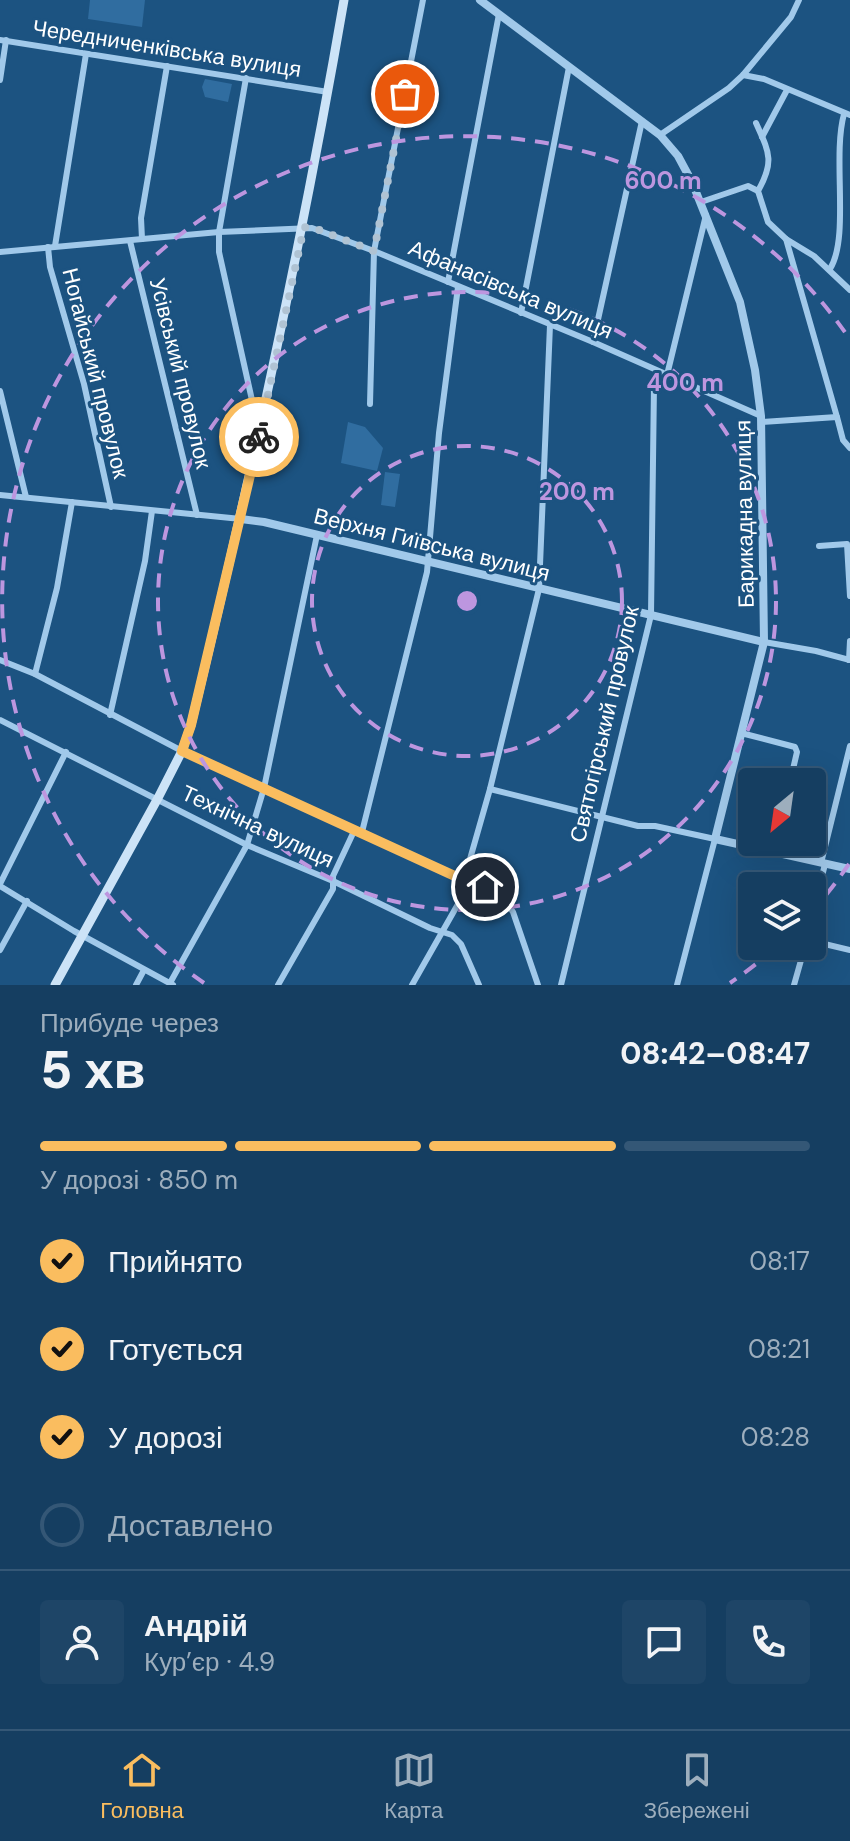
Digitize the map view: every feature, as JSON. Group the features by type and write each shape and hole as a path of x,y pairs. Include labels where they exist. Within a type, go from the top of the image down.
{"main road":[{"path":"55,985 158,798 182,751 191,725 241,519 304,227 344,0"}],"street":[{"path":"370,404 374,251 423,0"},
{"name":"Барикадна вулиця","path":"480,0 660,135 678,156 701,202 740,302 755,370 761,419 764,642 677,985"},
{"path":"660,135 743,75 791,17 799,0"},
{"path":"448,282 499,14"},
{"name":"Чередниченківська вулиця","path":"3,40 328,92"},
{"path":"0,80 3,40"},
{"path":"52,247 86,54"},
{"path":"142,239 141,218 167,66"},
{"path":"521,313 569,67"},
{"path":"743,75 764,79 847,115 841,127 840,164 847,196 838,260 830,269"},
{"path":"246,78 219,232 219,252 260,435"},
{"path":"762,137 787,90"},
{"path":"593,342 642,121"},
{"path":"756,123 770,153 768,173 758,191"},
{"path":"701,202 748,186 758,191 768,222 786,239 830,269 838,282 850,290"},
{"path":"667,375 706,214"},
{"name":"Афанасівська вулиця","path":"0,252 304,227 374,251 593,342 761,419 837,417"},
{"path":"786,239 843,440 850,448"},
{"name":"Усівський провулок","path":"130,241 197,515"},
{"name":"Ногайський провулок","path":"52,247 50,267 84,384 111,507"},
{"path":"278,985 333,889 333,881 359,830 419,610 428,562 439,433 458,287"},
{"path":"412,985 444,933 467,882 539,589 550,325"},
{"name":"Святогірський провулок","path":"561,985 651,615 654,385 658,372"},
{"path":"0,391 26,497"},
{"name":"Верхня Гиївська вулиця","path":"0,495 264,522 850,660"},
{"path":"35,674 57,588 72,502"},
{"path":"110,715 142,573 152,511"},
{"path":"66,752 0,885 82,936 171,984 247,845 264,788 317,535"},
{"path":"819,546 847,544 850,596"},
{"path":"850,641 850,660"},
{"path":"0,660 35,674 182,751 502,897 513,912 538,985"},
{"name":"Технічна вулиця","path":"0,720 247,845 452,935 461,944 479,985"},
{"path":"741,733 795,747 797,752 793,768"},
{"path":"821,872 850,746"},
{"path":"490,789 638,826 655,826 738,842"},
{"path":"801,856 850,869"},
{"path":"0,950 27,901"},
{"path":"826,944 850,950"},
{"path":"794,985 801,960"},
{"path":"136,985 144,970"}],"shaded area":[{"path":"90,0 145,0 142,27 88,19"},
{"path":"205,79 232,84 228,102 205,97 202,87"},
{"path":"348,422 365,427 383,448 377,471 341,463"},
{"path":"385,472 400,474 395,507 381,505"}],"way so far":[{"path":"259,437 304,227 374,251 405,94"}],"route":[{"path":"259,437 191,725 182,751 470,883 485,887"}]}
